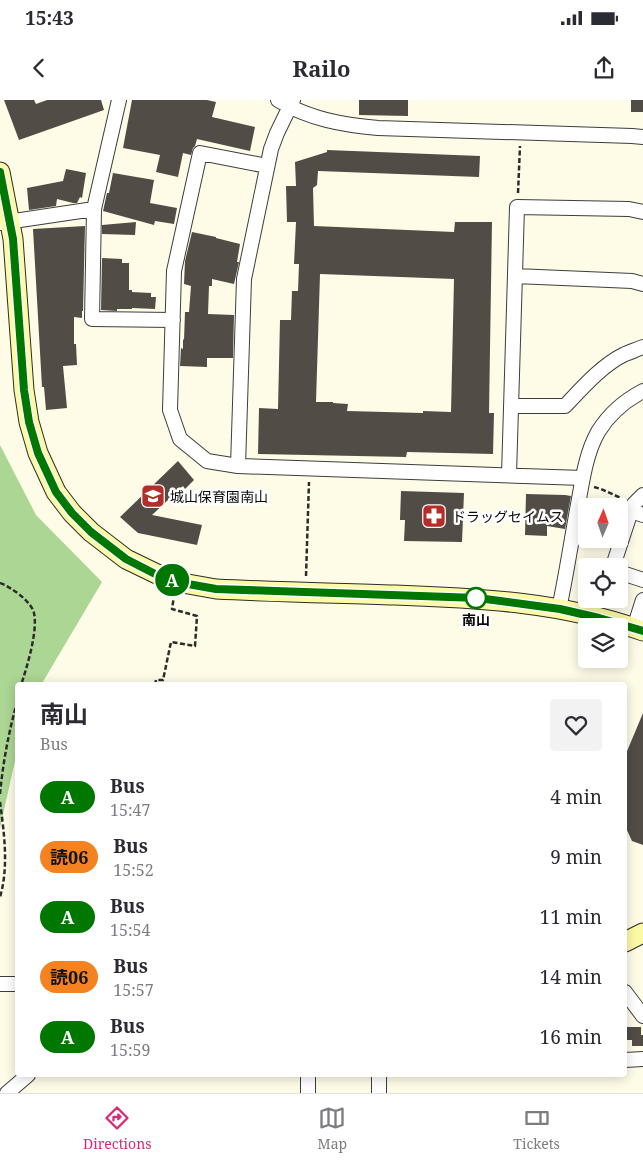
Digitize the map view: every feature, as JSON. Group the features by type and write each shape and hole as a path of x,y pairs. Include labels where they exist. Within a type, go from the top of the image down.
{"street":[{"path":"119,100 94,209 92,319 174,320"},
{"path":"238,466 244,279 271,149 287,102 322,120 350,126 643,137"},
{"path":"267,166 200,153 174,271 170,410 180,439 207,461 238,466 509,475 587,483"},
{"path":"0,172 5,222 13,239 24,390 29,422 38,453 56,492 72,513 91,532 126,559 159,576 216,589 478,598 560,609 639,630 643,600"},
{"path":"509,475 517,207 629,209 643,212"},
{"path":"5,222 94,209"},
{"path":"515,276 632,281 643,284"},
{"path":"511,406 565,406 601,371 624,355 643,347"},
{"path":"560,609 587,483 590,448 598,432 611,415 628,399 643,391"},
{"path":"616,558 638,506"},
{"path":"628,575 643,580"},
{"path":"627,941 643,933"},
{"path":"0,984 15,984"},
{"path":"627,995 643,1016"},
{"path":"627,1060 643,1059"},
{"path":"7,1093 26,1077"},
{"path":"308,1077 308,1093"},
{"path":"379,1077 379,1093"}],"path":[{"path":"517,207 520,142"},
{"path":"306,578 310,468"},
{"path":"587,483 638,506"},
{"path":"0,582 25,599 34,611 35,629 23,682"},
{"path":"156,682 156,680 164,680 172,642 195,646 197,616 172,609 174,596"},
{"path":"0,794 2,765 15,710"},
{"path":"0,802 4,849 4,880 0,896"}],"green space":[{"path":"0,445 36,515 102,582 43,682 15,682 15,761 0,828"}],"building":[{"path":"4,100 34,100 36,104 47,100 101,100 104,110 19,140"},
{"path":"132,100 207,100 216,102 212,117 255,127 250,151 197,139 191,155 183,153 178,177 156,172 160,155 123,148"},
{"path":"359,100 408,100 408,116 359,115"},
{"path":"631,100 643,100 643,112 631,112"},
{"path":"327,150 480,156 479,177 318,171 317,185 313,188 314,226 454,232 455,222 492,222 489,413 494,413 493,454 407,452 406,457 258,454 259,408 278,409 280,320 291,320 292,291 298,291 299,264 294,264 296,222 287,222 286,186 296,186 295,162 327,152","holes":["320,274 454,279 451,412 347,411 348,404 316,402"]},
{"path":"66,169 86,173 82,198 80,197 77,203 57,199 56,206 29,210 27,188 63,181"},
{"path":"113,173 154,180 150,203 177,208 174,224 155,221 154,225 103,211"},
{"path":"136,222 135,235 102,234 102,225"},
{"path":"85,226 83,311 82,318 74,317 74,344 76,344 77,365 63,366 67,408 46,410 44,387 42,387 33,229"},
{"path":"192,232 240,244 237,262 239,262 234,284 212,279 212,286 209,286 208,314 234,315 233,358 207,358 207,367 180,366 181,348 183,349 184,340 185,312 189,312 191,286 184,284 185,261"},
{"path":"102,258 122,259 122,263 129,263 129,290 132,290 132,292 151,293 151,297 156,297 155,309 101,310"},
{"path":"178,461 194,480 185,489 183,486 152,515 202,525 197,545 138,533 120,517"},
{"path":"401,491 464,493 462,542 404,541 405,520 400,520"},
{"path":"526,494 571,496 565,529 547,526 547,536 525,535"},
{"path":"643,713 643,845 632,841 627,830 627,751"},
{"path":"627,1027 641,1027 643,1046 632,1046 632,1040 627,1040"}],"bus line":[{"name":"A","path":"0,172 13,239 24,390 29,422 38,453 56,492 72,513 91,532 126,559 159,576 216,589 478,598 560,609 643,631"}],"place":[{"name":"城山保育園南山","path":"153,496"},
{"name":"ドラッグセイムス","path":"434,516"},
{"name":"南山","path":"476,598"}]}
